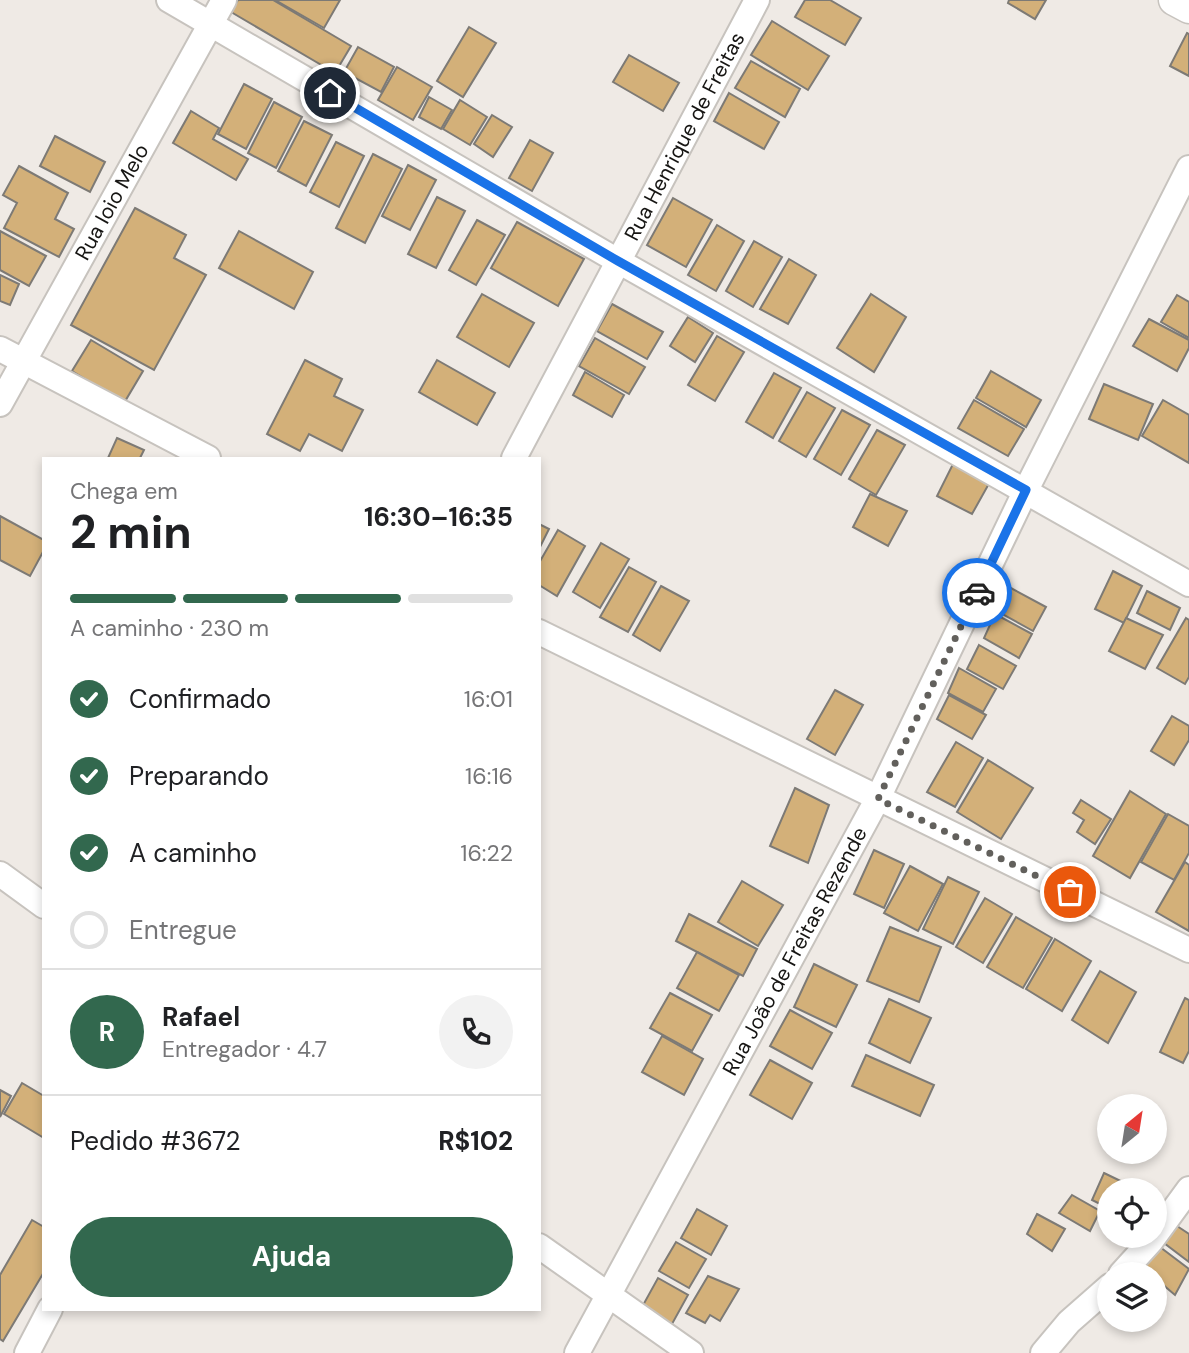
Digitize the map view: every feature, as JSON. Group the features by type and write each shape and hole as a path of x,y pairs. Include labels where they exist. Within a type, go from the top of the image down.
{"street":[{"path":"169,0 618,261 1189,584"},
{"name":"Rua Ioio Melo","path":"0,404 224,0"},
{"name":"Rua Henrique de Freitas","path":"515,457 757,0"},
{"path":"1174,0 1189,8"},
{"name":"Rua João de Freitas Rezende","path":"577,1353 878,799 1026,490 1189,168"},
{"path":"0,349 206,457"},
{"path":"541,633 1189,950"},
{"path":"0,874 42,905"},
{"path":"1132,1262 1151,1241 1189,1189"},
{"path":"541,1247 691,1353"},
{"path":"1043,1353 1069,1322 1097,1297"},
{"path":"27,1353 49,1311"}],"building":[{"path":"238,0 273,0 351,46 335,73 231,12"},
{"path":"275,0 340,0 324,28"},
{"path":"805,0 830,0 861,18 845,45 795,17"},
{"path":"1009,0 1046,0 1035,19 1008,3"},
{"path":"772,21 829,56 808,90 751,55"},
{"path":"469,27 496,43 463,97 437,81"},
{"path":"1187,33 1189,34 1189,76 1170,66"},
{"path":"358,47 394,67 381,92 344,72"},
{"path":"629,55 679,83 663,111 613,82"},
{"path":"751,61 800,89 785,117 735,88"},
{"path":"397,67 432,87 413,120 378,100"},
{"path":"244,84 272,99 246,149 218,134"},
{"path":"729,93 779,122 764,149 714,121"},
{"path":"429,97 452,110 441,129 419,117"},
{"path":"460,100 487,117 470,145 443,129"},
{"path":"274,102 302,117 276,168 248,153"},
{"path":"191,111 219,128 213,139 248,159 236,180 173,143"},
{"path":"492,115 512,127 493,157 474,144"},
{"path":"304,121 332,135 306,186 278,171"},
{"path":"55,136 105,162 90,192 40,166"},
{"path":"530,140 553,153 532,191 509,178"},
{"path":"336,142 364,156 339,207 310,192"},
{"path":"373,154 402,169 365,243 336,228"},
{"path":"408,165 436,180 410,230 382,216"},
{"path":"19,166 68,193 55,219 74,229 59,257 4,228 17,203 3,195"},
{"path":"437,197 465,211 436,268 408,254"},
{"path":"673,198 712,220 686,267 647,245"},
{"path":"135,208 186,235 174,258 206,275 154,370 71,325"},
{"path":"477,220 505,235 476,285 449,270"},
{"path":"517,222 584,259 558,306 491,268"},
{"path":"717,225 744,241 716,291 688,275"},
{"path":"0,231 46,256 29,286 0,270"},
{"path":"239,231 313,272 294,309 219,268"},
{"path":"754,241 782,257 753,307 726,291"},
{"path":"789,259 816,275 788,324 760,309"},
{"path":"0,275 19,284 10,305 0,301"},
{"path":"482,294 534,323 509,367 457,337"},
{"path":"871,294 906,317 874,372 837,348"},
{"path":"1177,295 1189,302 1189,338 1161,322"},
{"path":"612,304 663,332 647,359 597,331"},
{"path":"688,317 713,333 695,362 670,346"},
{"path":"1149,319 1189,340 1189,348 1177,371 1133,346"},
{"path":"717,336 744,352 715,401 688,385"},
{"path":"595,338 645,367 629,394 579,366"},
{"path":"91,340 143,371 124,403 72,371"},
{"path":"305,360 342,379 334,396 363,410 342,451 309,434 300,451 267,434"},
{"path":"437,360 495,393 477,425 419,392"},
{"path":"991,371 1041,400 1026,427 976,398"},
{"path":"585,372 624,395 612,417 573,395"},
{"path":"774,373 801,388 773,438 746,422"},
{"path":"1104,384 1153,404 1138,440 1089,419"},
{"path":"807,392 835,408 806,457 779,441"},
{"path":"974,400 1024,429 1008,456 958,428"},
{"path":"1163,400 1189,415 1189,463 1142,436"},
{"path":"842,410 870,425 841,475 814,459"},
{"path":"877,430 905,445 876,495 849,479"},
{"path":"117,438 144,450 140,457 108,457"},
{"path":"954,462 991,480 972,514 937,496"},
{"path":"870,494 907,511 888,546 853,527"},
{"path":"0,516 42,539 42,554 30,576 0,560"},
{"path":"541,525 549,529 541,545"},
{"path":"558,530 585,546 557,596 541,586 541,560"},
{"path":"601,543 629,559 600,608 573,592"},
{"path":"629,567 656,582 628,632 600,617"},
{"path":"1113,571 1142,586 1124,623 1095,609"},
{"path":"661,586 689,601 660,651 633,635"},
{"path":"1009,587 1046,607 1033,631 997,611"},
{"path":"1147,591 1180,608 1170,630 1137,613"},
{"path":"995,614 1032,634 1019,658 984,638"},
{"path":"1126,618 1163,635 1145,669 1109,651"},
{"path":"1186,618 1189,620 1189,677 1185,684 1157,668"},
{"path":"979,645 1016,666 1003,689 967,669"},
{"path":"959,668 996,689 983,712 948,693"},
{"path":"835,690 863,705 835,755 807,739"},
{"path":"949,695 986,715 972,739 937,719"},
{"path":"1172,716 1189,726 1189,740 1174,765 1151,751"},
{"path":"956,742 983,758 955,807 927,792"},
{"path":"988,760 1033,788 1001,839 957,812"},
{"path":"795,788 829,805 808,863 770,846"},
{"path":"1130,791 1166,814 1130,878 1093,856"},
{"path":"1081,800 1111,819 1095,844 1077,832 1084,820 1073,813"},
{"path":"1168,814 1189,826 1189,853 1174,880 1141,862"},
{"path":"874,850 904,864 884,908 854,894"},
{"path":"1185,862 1189,865 1189,931 1156,912"},
{"path":"910,866 943,884 918,931 884,913"},
{"path":"948,877 979,892 953,944 923,929"},
{"path":"742,881 783,905 758,946 718,922"},
{"path":"985,898 1012,914 983,963 956,947"},
{"path":"689,914 757,949 743,976 676,941"},
{"path":"1016,917 1052,938 1023,988 987,967"},
{"path":"890,927 941,947 919,1002 867,981"},
{"path":"1055,939 1091,961 1062,1011 1026,989"},
{"path":"697,952 739,975 719,1011 677,988"},
{"path":"814,964 857,985 836,1027 794,1007"},
{"path":"1100,971 1136,992 1108,1043 1072,1020"},
{"path":"670,993 712,1015 692,1051 650,1028"},
{"path":"1185,998 1189,1000 1189,1051 1183,1063 1160,1052"},
{"path":"889,999 931,1018 910,1063 869,1043"},
{"path":"790,1010 832,1033 812,1069 770,1046"},
{"path":"662,1036 703,1059 684,1095 642,1072"},
{"path":"866,1055 934,1085 920,1116 852,1086"},
{"path":"770,1060 812,1083 792,1119 750,1095"},
{"path":"22,1083 42,1095 42,1137 4,1114"},
{"path":"0,1090 11,1096 0,1117"},
{"path":"1104,1173 1114,1178 1102,1178"},
{"path":"1097,1189 1097,1202 1092,1200"},
{"path":"1072,1195 1097,1209 1097,1217 1090,1231 1059,1213"},
{"path":"697,1209 727,1226 711,1255 681,1238"},
{"path":"1037,1214 1065,1229 1052,1251 1027,1234"},
{"path":"32,1220 42,1226 42,1275 3,1341 0,1339 0,1275"},
{"path":"1177,1226 1189,1234 1189,1262 1167,1245 1167,1239"},
{"path":"676,1242 706,1259 689,1288 659,1271"},
{"path":"1153,1248 1161,1248 1189,1269 1175,1295 1167,1288 1167,1262 1143,1262"},
{"path":"708,1276 739,1289 720,1321 710,1315 705,1323 686,1313"},
{"path":"658,1278 688,1295 672,1324 642,1307"}],"way so far":[{"path":"977,593 878,799 1070,892"}],"route":[{"path":"330,93 618,261 1026,490 977,593"}]}
